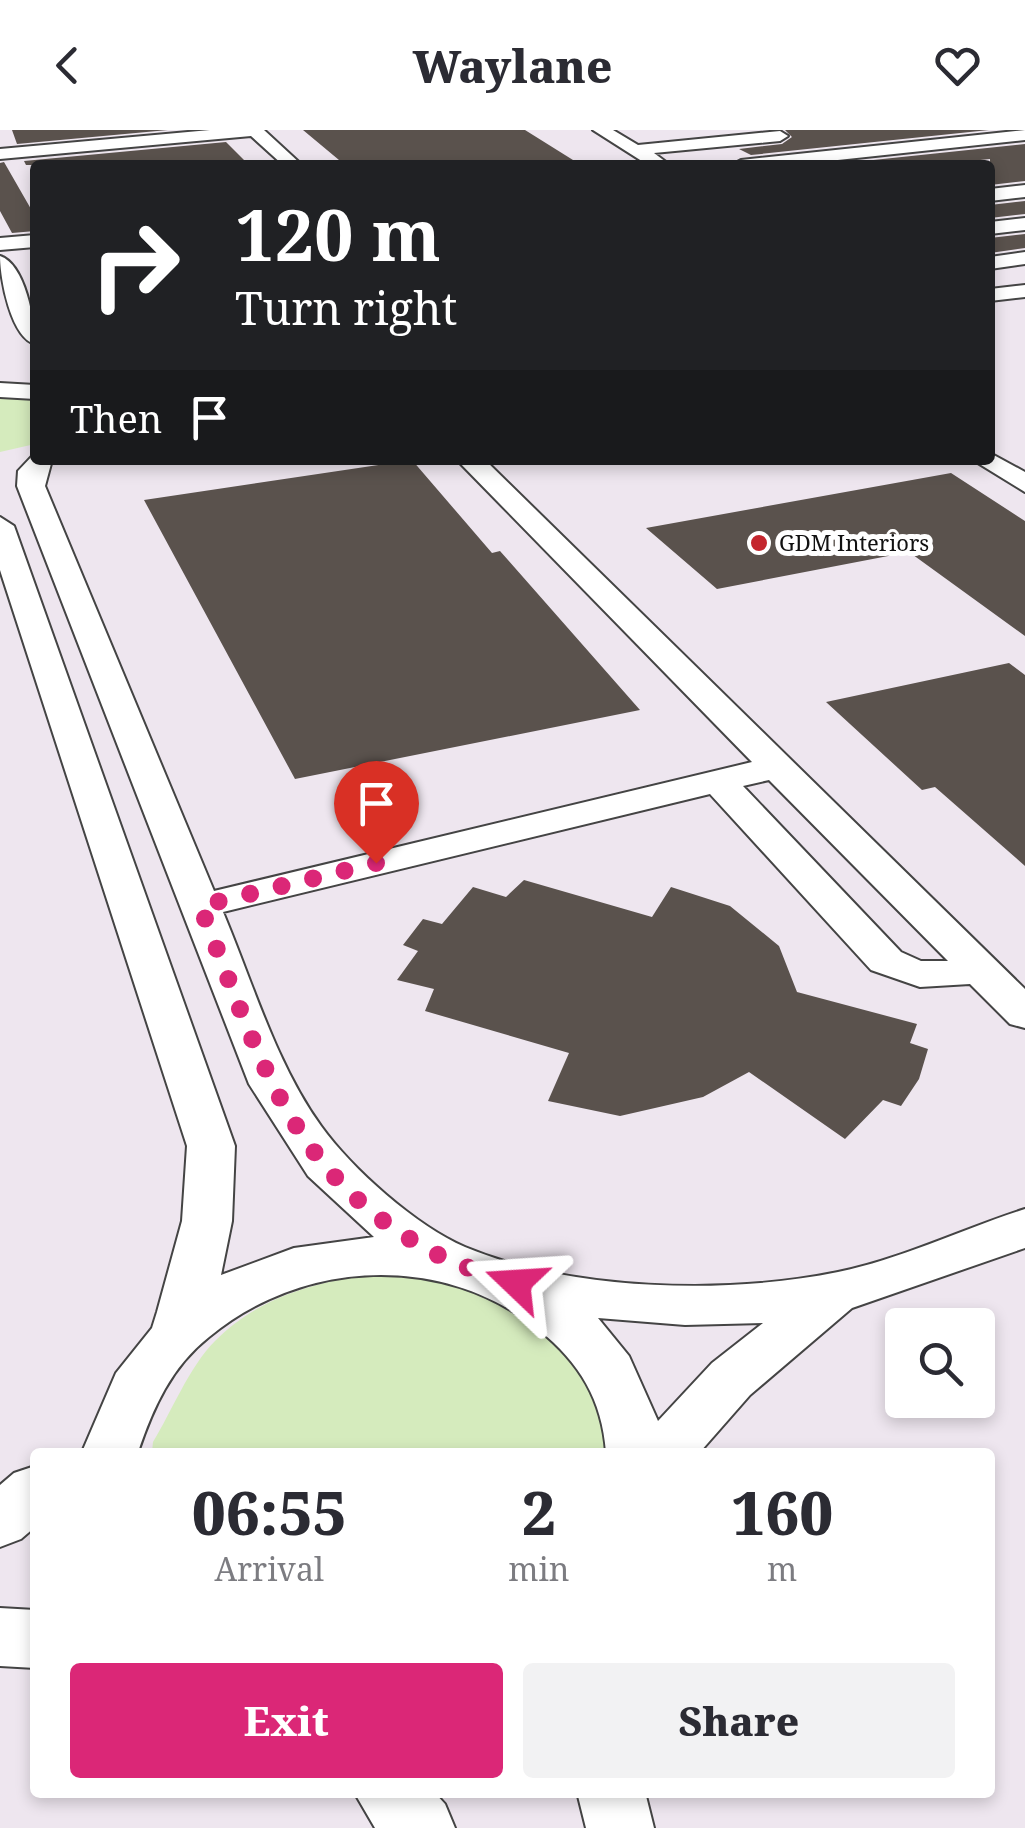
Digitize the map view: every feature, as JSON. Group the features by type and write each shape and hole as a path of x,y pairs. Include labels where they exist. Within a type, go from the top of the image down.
{"street":[{"path":"601,130 652,160"},
{"path":"639,130 694,160"},
{"path":"247,131 272,160"},
{"path":"0,154 96,145 175,145 247,131 286,160"},
{"path":"636,150 799,134"},
{"path":"788,160 1025,135"},
{"path":"96,145 108,160"},
{"path":"23,152 30,163"},
{"path":"995,194 1025,190"},
{"path":"995,227 1025,224"},
{"path":"0,244 30,241"},
{"path":"995,262 1025,258"},
{"path":"0,262 30,326"},
{"path":"995,281 1025,278"},
{"path":"995,294 1025,290"},
{"path":"24,459 32,471 31,486 272,1084 296,1132 333,1178 384,1221 446,1260 516,1283 596,1300 678,1306 760,1304 840,1291 1025,1228"},
{"path":"475,465 1025,1014"},
{"path":"994,465 1025,484"},
{"path":"0,526 211,1146 212,1204 200,1268 175,1336 128,1401 81,1448"},
{"path":"200,906 777,766"},
{"path":"718,781 886,961 901,970 930,977 979,968"},
{"path":"175,1336 220,1301 273,1274 330,1259 370,1256 446,1260"},
{"path":"516,1283 560,1312 595,1348 621,1391 633,1448"},
{"path":"669,1448 730,1378 840,1291"},
{"path":"111,1448 128,1401"},
{"path":"0,1521 30,1494"},
{"path":"0,1638 30,1639"},
{"path":"393,1798 421,1828"},
{"path":"612,1798 620,1828"}],"shaded area":[{"path":"0,130 1025,130 1025,1828 0,1828"}],"green space":[{"path":"0,393 30,395 30,445 0,452"},
{"path":"394,1272 470,1284 551,1330 589,1378 607,1448 152,1448 197,1363 234,1324 275,1300 345,1279"}],"building":[{"path":"12,130 168,130 17,144"},
{"path":"303,130 525,130 573,160 339,160"},
{"path":"785,130 989,130 751,155 739,149 782,144 792,137"},
{"path":"226,142 244,160 35,160"},
{"path":"1025,144 1025,181 995,184 995,160 990,159 873,160"},
{"path":"4,162 30,207 30,231 12,233 0,211 0,163"},
{"path":"1025,201 1025,214 995,217 995,204"},
{"path":"1025,234 1025,248 995,252 995,237"},
{"path":"378,465 416,465 492,553 500,551 640,710 295,779 144,500"},
{"path":"951,473 1025,521 1025,636 909,552 717,589 646,528"},
{"path":"1009,663 1025,675 1025,866 935,787 922,790 826,702"},
{"path":"524,880 652,917 671,887 730,906 779,946 797,992 917,1024 910,1043 928,1049 919,1079 901,1106 883,1100 845,1139 749,1072 703,1097 620,1116 548,1101 569,1053 425,1011 434,989 397,980 418,951 403,945 423,919 442,924 473,887 506,897"}],"place":[{"name":"GDM Interiors","path":"759,543"}],"route":[{"path":"376,863 200,906 272,1084 296,1132 333,1178 384,1221 446,1260 516,1283"}]}
